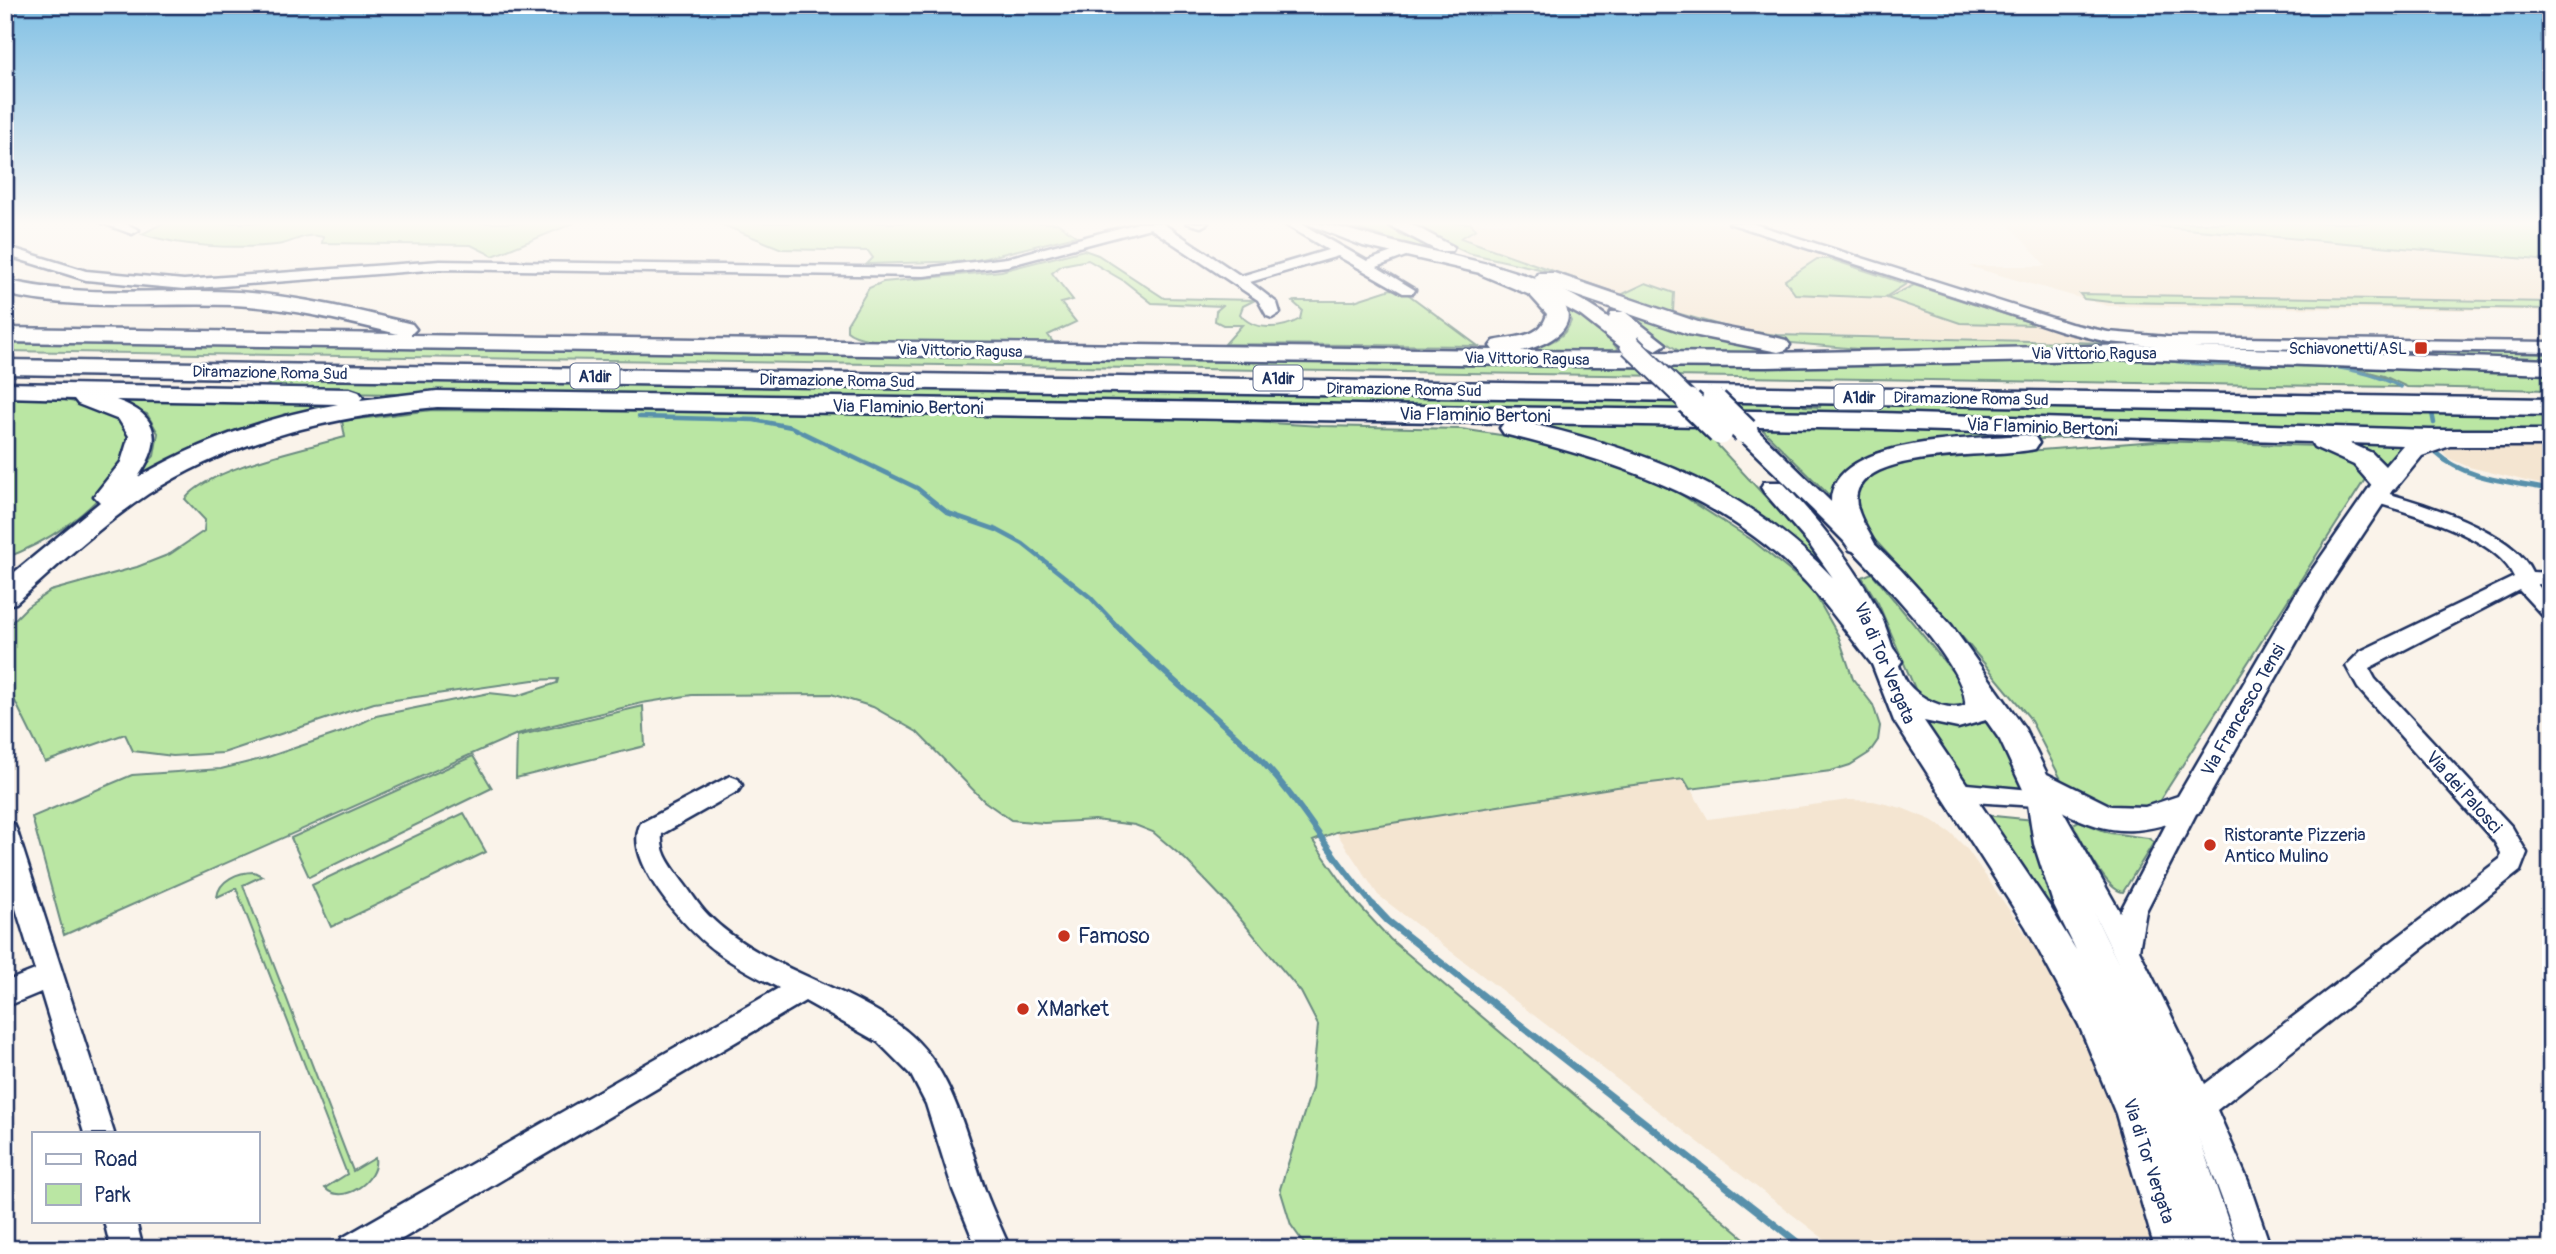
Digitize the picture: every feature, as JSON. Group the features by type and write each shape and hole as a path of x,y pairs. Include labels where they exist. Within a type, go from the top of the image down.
{"highway":[{"path":"1343,356 1505,346 1532,341 1550,331 1558,316 1549,300 1520,282"},
{"path":"1557,282 1731,338 1806,348 1940,356"},
{"path":"5,287 68,298 221,298 287,303 331,309 425,333 502,341"},
{"path":"5,335 502,341"},
{"name":"Via Vittorio Ragusa","path":"502,341 1725,360 2224,354 2551,367"},
{"name":"Diramazione Roma Sud","path":"5,358 2551,397"},
{"name":"Diramazione Roma Sud","path":"5,367 2551,407"},
{"path":"5,390 477,400"},
{"path":"5,390 58,394 113,408 131,417 142,429 145,443 132,468 82,520 42,548 5,564"},
{"path":"5,596 128,495 173,468 216,448 280,426 357,408 426,400 477,400"},
{"name":"Via Flaminio Bertoni","path":"477,400 1880,421 2472,439"},
{"path":"1401,414 1479,422 1539,434 1637,464 1704,492 1747,517 1798,557 1888,669"},
{"path":"1860,544 1844,506 1843,490 1856,471 1884,459 1917,453 2078,439 2247,433"},
{"path":"2284,435 2322,441 2346,450 2371,466 2380,489 2417,447 2449,440 2551,438"}],"main road":[{"name":"Via di Tor Vergata","path":"1524,282 1554,292 1604,323 1733,431 1860,544 1941,631 2006,723 2039,790 2051,844 2070,903 2090,948 2147,1058 2176,1132 2216,1249"},
{"name":"Via di Tor Vergata","path":"1553,282 1610,311 1656,344 1733,431 1838,562 1869,619 1913,729 2038,918 2104,1037 2136,1114 2177,1249"},
{"name":"Via Francesco Tensi","path":"2189,804 2312,590 2380,489"},
{"path":"1888,669 1900,694 1914,706 1937,716 1955,718 1973,714 1980,706 1980,691 1971,674"},
{"path":"2039,790 2122,821 2154,818 2189,804"}],"street":[{"path":"139,282 206,282"},
{"path":"1239,282 1268,301 1272,313"},
{"name":"Via di Tor Vergata","path":"1394,282 1408,289"},
{"path":"1920,282 2067,328 2108,337 2167,342 2551,345"},
{"path":"1943,282 2068,320 2113,330"},
{"path":"2067,328 2197,338 2551,345"},
{"path":"2380,489 2473,531 2514,559 2539,579 2531,594 2551,612"},
{"name":"Via dei Palosci","path":"2200,1105 2511,864 2514,853 2503,834 2366,682 2357,666 2369,656 2539,579"},
{"path":"730,785 650,829 646,842 654,864 702,925 748,960 880,1028 921,1064 940,1097 968,1189 994,1249"},
{"path":"1956,792 2039,790"},
{"name":"Via di Tor Vergata","path":"2039,790 2077,850 2200,1105 2229,1172 2255,1249"},
{"name":"Via Francesco Tensi","path":"2126,948 2133,911 2189,804"},
{"path":"5,831 99,1132"},
{"path":"5,995 49,976"},
{"path":"354,1249 803,988"},
{"path":"120,1222 127,1249"}],"shaded area":[{"path":"1569,282 1907,282 2101,342 1757,333 1586,289"},
{"path":"2022,282 2551,282 2551,311 2108,306"},
{"path":"2551,444 2551,487 2469,467 2448,458 2441,450 2449,447"},
{"path":"1685,779 1708,819 1849,800 1873,801 1902,808 1931,820 1951,833 1967,849 2043,959 2096,1056 2126,1136 2155,1249 1837,1249 1378,895 1336,832 1617,787"}],"green space":[{"path":"883,282 1059,282 1073,300 1061,303 1076,322 1048,335 1055,345 912,344 883,342 847,331 847,324 869,288"},
{"path":"1125,282 1139,282 1164,298 1255,300 1243,306 1240,314 1252,324 1268,327 1285,325 1300,319 1302,310 1293,302 1295,301 1354,301 1391,289 1405,292 1478,346 1225,344 1242,325 1223,325 1215,321 1216,311 1222,306 1152,303"},
{"path":"1569,282 1583,282 1621,295 1646,283 1674,293 1673,312 1734,329 1777,335 2155,344 2173,348 1858,349 1758,340 1586,289"},
{"path":"1786,282 1898,282 1906,284 1884,298 1795,294"},
{"path":"1914,285 2032,325 1960,323 1887,298"},
{"path":"2080,294 2551,302 2551,309 2110,302 2084,299"},
{"path":"1600,299 1737,343 1811,354 1682,353"},
{"path":"1561,301 1603,329 1620,353 1496,353 1528,349 1550,343 1559,337 1571,321"},
{"path":"5,340 2154,357 2214,366 2350,369 2377,376 2399,387 5,351"},
{"path":"2381,352 2551,354 2551,361 2382,355"},
{"path":"2168,359 2551,371 2551,390 2407,387 2384,376 2347,366 2208,365"},
{"path":"275,379 1799,403 1820,407 1821,403 2551,414 2551,433 1401,409 259,392"},
{"path":"5,395 65,400 96,407 120,419 134,436 117,475 91,505 65,527 36,545 5,558"},
{"path":"106,398 373,402 335,409 125,490 154,456 158,433 147,414"},
{"path":"432,410 1147,416 1321,426 1461,429 1527,439 1611,464 1674,490 1752,540 1812,589 1838,635 1853,679 1873,705 1880,726 1878,740 1869,753 1850,765 1831,771 1690,789 1684,779 1617,787 1336,832 1313,841 1356,902 1390,939 1757,1249 1308,1249 1291,1225 1280,1189 1312,1088 1318,1025 1301,992 1227,903 1186,860 1153,832 1135,825 1095,820 1044,823 1011,820 984,801 917,732 873,707 831,694 692,695 642,703 517,734 64,935 32,817 132,775 221,769 265,758 345,731 376,716 489,693 517,696 557,683 558,679 533,680 374,703 223,753 173,756 133,751 125,734 45,762 5,681 5,629 27,607 50,591 137,567 170,554 204,531 205,520 185,499 197,488 215,477 259,460 345,437 342,421"},
{"path":"1502,421 1694,426 1709,436 1800,534 1833,579 1751,513"},
{"path":"1758,425 2096,433 2093,436 1924,449 1862,462 1841,474 1835,501"},
{"path":"2156,441 2320,446 2369,473 2155,808 2112,814 2065,787 2029,717 1948,620 1863,527 1854,493 1864,478 1901,461"},
{"path":"2334,443 2414,445 2388,470"},
{"path":"1872,573 1961,682 1971,700 1958,712 1919,698 1878,603 1862,577"},
{"path":"643,706 645,746 516,778 517,736"},
{"path":"1928,720 1961,727 1993,721 2023,789 1969,790 1924,722"},
{"path":"473,756 492,788 309,877 291,838"},
{"path":"464,813 486,852 331,927 312,885"},
{"path":"1984,815 2034,820 2060,917 2055,916"},
{"path":"2079,821 2110,833 2148,838 2154,842 2123,892 2109,883 2095,863 2073,824"},
{"path":"254,872 262,876 243,885 353,1171 375,1158 371,1175 358,1188 349,1192 332,1193 325,1188 347,1174 236,888 217,897 221,886 230,878"}],"waterway":[{"path":"2165,360 2315,365 2373,376 2401,387"},
{"path":"2432,413 2434,423"},
{"path":"639,417 754,420 791,427 917,488 948,513 997,530 1023,544 1090,597 1119,628"},
{"path":"2436,453 2448,462 2475,474 2551,490"},
{"path":"1119,628 1272,772 1375,907"},
{"path":"1373,905 1388,921 1806,1249"}],"place":[{"name":"Schiavonetti/ASL","path":"2421,348"},
{"name":"Ristorante Pizzeria Antico Mulino","path":"2210,845"},
{"name":"Famoso","path":"1064,936"},
{"name":"XMarket","path":"1023,1009"}]}
